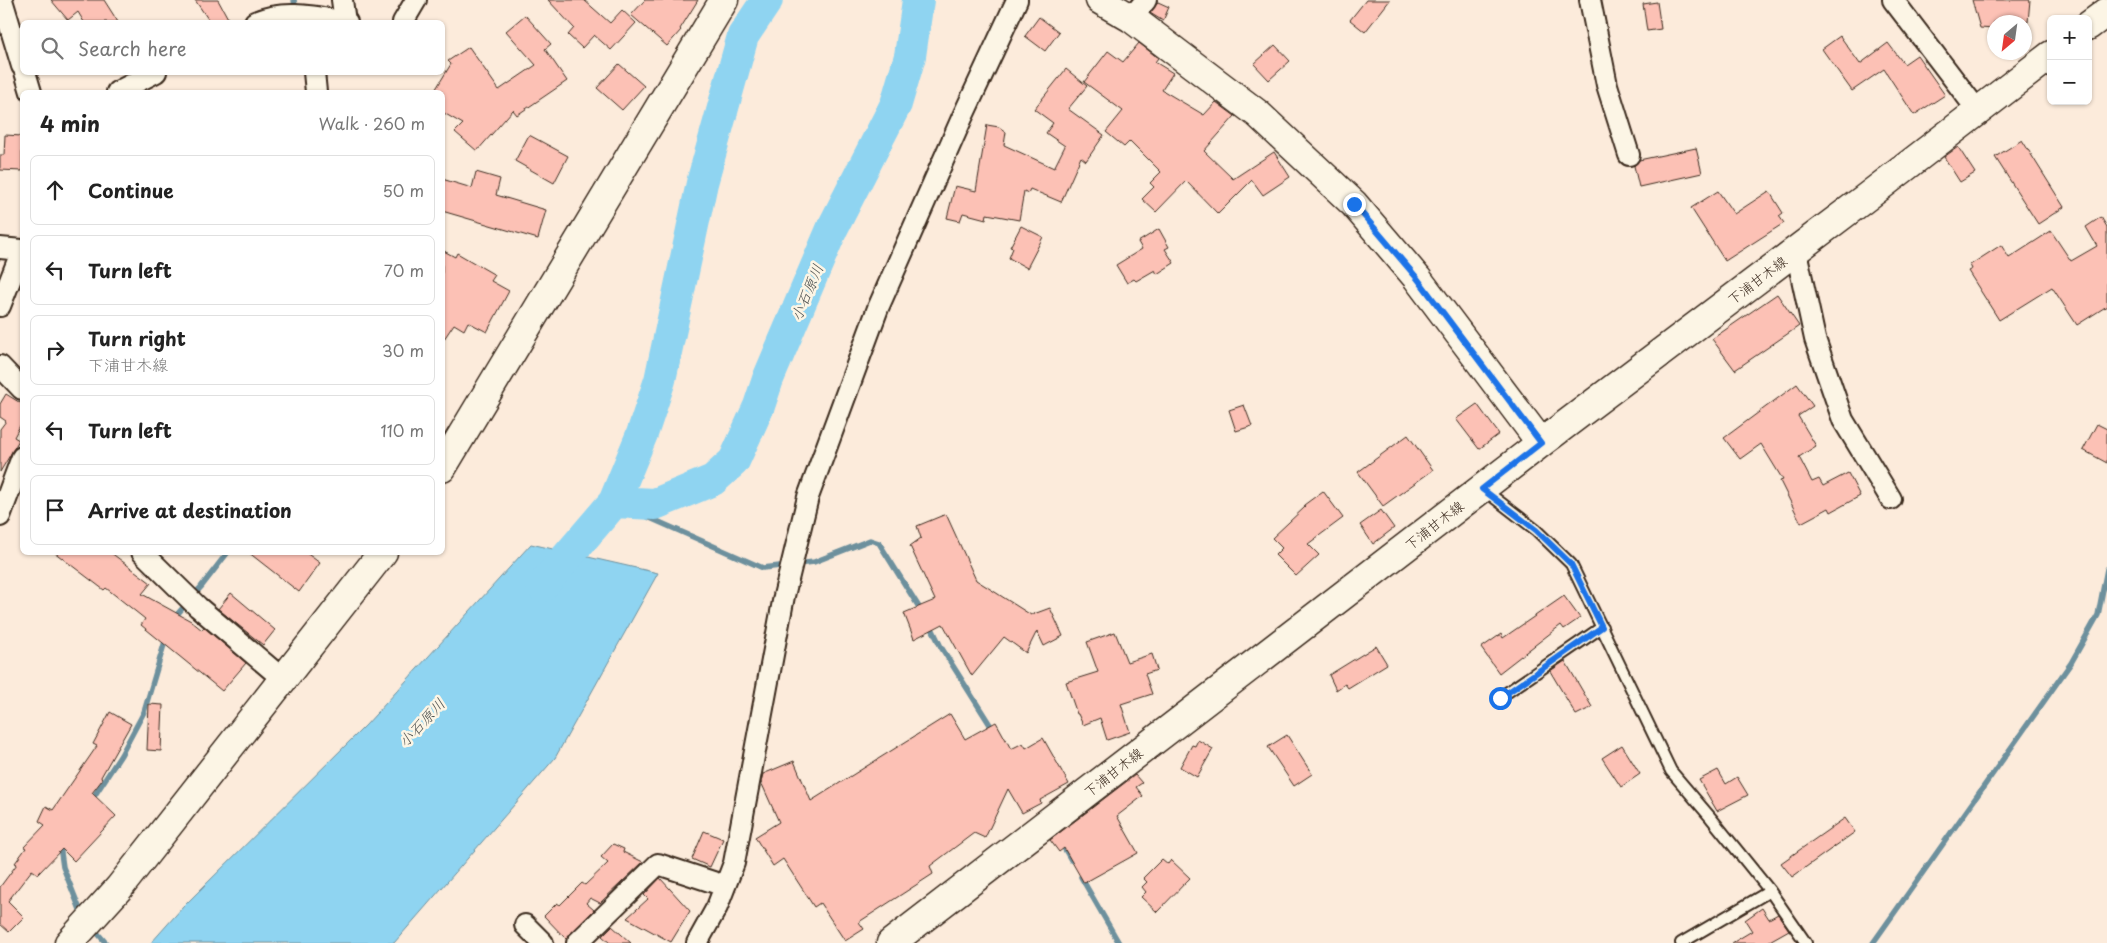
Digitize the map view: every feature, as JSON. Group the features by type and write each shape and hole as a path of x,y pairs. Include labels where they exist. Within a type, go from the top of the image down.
{"street":[{"path":"342,0 346,20"},
{"path":"404,20 416,0"},
{"path":"445,463 724,0"},
{"path":"697,943 717,907 734,863 784,596 808,497 878,308 962,118 1017,0"},
{"path":"1100,0 1138,9 1258,114 1354,204 1417,278 1541,443"},
{"path":"1590,0 1607,85 1629,155"},
{"path":"1893,0 1978,111"},
{"path":"1,1 20,60"},
{"path":"259,20 281,8 308,19 321,20"},
{"path":"2092,23 2107,12"},
{"name":"下浦甘木線","path":"891,943 1541,443 1796,251 2047,58"},
{"path":"26,75 30,90"},
{"path":"122,90 150,75"},
{"path":"314,75 316,90"},
{"path":"0,248 20,250"},
{"path":"1796,251 1815,339 1843,420 1891,499"},
{"path":"0,306 20,255"},
{"path":"0,366 20,387"},
{"path":"0,516 20,462"},
{"path":"145,555 198,607 284,680"},
{"path":"69,943 119,888 381,555"},
{"path":"577,943 658,864 725,886"},
{"path":"524,925 543,943"}],"lane":[{"path":"1482,489 1536,530 1571,564 1671,771 1712,818 1770,891 1806,943"},
{"path":"1500,698 1602,627"},
{"path":"1681,943 1770,891"}],"water":[{"path":"531,544 658,573 555,758 394,943 151,943 183,907 366,725"}],"building":[{"path":"51,0 104,0 117,20 83,20 78,12 68,20"},
{"path":"195,0 218,0 229,20 209,20"},
{"path":"548,0 584,0 610,23 622,10 636,23 611,50 594,35 582,48 568,35 574,28"},
{"path":"645,0 698,0 681,30 667,46 631,15"},
{"path":"1366,0 1390,0 1365,32 1350,20"},
{"path":"1972,0 2030,0 2029,15 1987,15 1987,28 1980,28"},
{"path":"1158,2 1169,7 1163,21 1150,13"},
{"path":"1657,2 1661,29 1647,31 1643,4"},
{"path":"525,15 551,44 545,49 567,81 517,115 513,110 477,151 455,132 463,124 445,114 445,90 435,90 451,64 448,61 469,47 499,90 536,65 506,31"},
{"path":"1039,17 1059,32 1045,51 1025,36"},
{"path":"1840,36 1860,64 1888,43 1904,64 1917,55 1945,95 1914,115 1884,69 1852,91 1822,49"},
{"path":"1139,43 1158,58 1155,62 1173,73 1162,90 1204,115 1216,102 1235,116 1204,151 1233,179 1274,152 1290,177 1263,195 1252,180 1218,214 1186,181 1156,212 1142,199 1154,187 1150,183 1161,172 1130,141 1124,147 1106,132 1123,111 1084,82 1108,51 1123,62"},
{"path":"1275,45 1290,61 1269,80 1254,64"},
{"path":"619,64 644,86 622,110 597,88"},
{"path":"1066,69 1087,86 1068,109 1104,135 1086,161 1081,157 1061,202 1030,189 1028,193 1024,191 1019,220 987,214 986,219 963,213 960,221 947,218 955,186 976,191 987,125 999,127 1006,132 1004,145 1054,168 1065,146 1046,133 1053,123 1034,109"},
{"path":"5,135 20,136 20,171 0,170 0,155 4,155"},
{"path":"529,135 568,156 554,183 515,161"},
{"path":"2022,140 2064,207 2038,224 1995,157"},
{"path":"1958,147 1975,173 1960,182 1944,157"},
{"path":"1696,148 1702,173 1639,187 1634,166 1639,160"},
{"path":"476,172 500,179 496,195 546,210 538,239 445,212 445,180 472,188"},
{"path":"1718,191 1734,214 1769,191 1783,213 1779,216 1784,223 1725,261 1691,208"},
{"path":"2101,217 2107,227 2107,306 2077,325 2052,287 1999,320 1968,271 1972,269 1970,265 2001,245 2009,258 2051,231 2071,261 2097,246 2086,227"},
{"path":"1021,226 1043,237 1027,268 1009,258 1013,248 1010,247"},
{"path":"1159,229 1169,247 1165,249 1174,263 1157,274 1155,270 1136,281 1134,279 1127,283 1116,265 1142,249 1138,242"},
{"path":"445,252 455,257 457,253 495,275 491,281 509,291 487,332 468,322 464,330 454,324 445,338"},
{"path":"1777,294 1799,326 1735,370 1712,339"},
{"path":"1797,384 1813,406 1798,416 1816,446 1799,457 1812,482 1819,479 1823,486 1848,473 1860,496 1831,512 1829,508 1801,523 1780,481 1783,480 1761,444 1740,459 1724,438"},
{"path":"6,394 20,403 20,426 14,437 19,440 0,472 0,429 6,421 0,417 0,404"},
{"path":"1477,404 1499,434 1479,449 1456,419"},
{"path":"1244,405 1252,426 1236,431 1229,410"},
{"path":"2097,424 2107,429 2107,463 2083,450"},
{"path":"1408,435 1433,470 1383,506 1358,472"},
{"path":"1323,491 1343,518 1308,544 1319,555 1296,576 1275,555 1282,548 1272,538 1305,507 1304,505"},
{"path":"1381,510 1394,528 1373,544 1360,525"},
{"path":"946,514 976,580 1031,615 1050,608 1063,636 1044,646 1037,631 1026,653 1004,637 972,676 943,624 914,639 904,613 935,600 910,546 921,538 917,526"},
{"path":"58,555 114,555 151,583 142,594 191,621 202,630 204,627 246,663 222,691 141,625 145,619 106,588 104,590"},
{"path":"252,555 309,555 320,563 299,592"},
{"path":"231,593 275,630 263,645 218,609"},
{"path":"1564,596 1580,618 1564,629 1561,625 1499,673 1481,648 1501,634 1503,638"},
{"path":"1115,632 1127,662 1152,654 1157,670 1145,674 1152,694 1121,704 1130,732 1107,740 1100,718 1083,725 1077,714 1066,682 1098,672 1087,642"},
{"path":"1376,646 1387,664 1348,688 1345,684 1336,690 1329,675"},
{"path":"1565,661 1592,707 1576,715 1550,671"},
{"path":"149,704 163,705 161,751 147,750"},
{"path":"110,712 131,724 101,777 102,780 92,793 116,816 74,861 62,849 38,874 32,870 8,901 24,917 9,932 0,924 0,887 17,864 15,863 26,848 24,847 45,825 39,821 46,806 53,810 97,746 93,744"},
{"path":"950,714 965,739 996,722 1011,749 1023,743 1026,748 1043,738 1069,784 1040,800 1041,803 1022,813 1008,789 985,838 974,833 930,866 933,874 859,922 864,929 845,941 820,903 814,907 783,859 773,866 755,837 779,822 761,782 763,774 794,761 811,801"},
{"path":"1287,735 1312,774 1294,786 1268,747"},
{"path":"1198,740 1213,749 1197,777 1180,767 1192,745 1195,746"},
{"path":"1622,745 1640,774 1621,787 1602,758"},
{"path":"1718,770 1726,784 1737,777 1748,795 1717,811 1699,780"},
{"path":"1135,775 1142,783 1136,787 1143,796 1117,816 1138,853 1084,883 1064,848 1059,852 1050,840"},
{"path":"1845,818 1855,832 1792,877 1781,863"},
{"path":"704,831 723,839 710,867 692,859"},
{"path":"613,844 624,849 623,852 643,862 600,903 590,898 586,903 594,910 566,939 544,916 557,903 560,905 582,883 585,885 608,863 601,857"},
{"path":"1162,859 1168,864 1171,860 1190,878 1157,912 1141,897 1146,892 1142,887 1147,882 1143,878"},
{"path":"660,878 690,911 671,942 627,918 648,899 644,895"},
{"path":"1762,908 1769,919 1778,914 1789,930 1766,943 1732,943 1752,931 1745,920"},
{"path":"612,926 631,943 610,943 602,936"}],"waterway":[{"path":"294,0 296,11"},
{"name":"小石原川","path":"542,586 614,502 642,434 660,380 702,183 743,36 767,0"},
{"name":"小石原川","path":"614,502 655,504 713,480 734,461 759,406 768,379 832,229 896,104 910,56 918,0"},
{"path":"614,502 763,568 814,562 870,540 879,543 922,612"},
{"path":"174,618 226,555"},
{"path":"1873,943 2071,663 2098,615 2107,569"},
{"path":"930,624 941,647 994,731"},
{"path":"91,801 121,755 144,712 166,638"},
{"path":"1052,827 1071,860"},
{"path":"60,846 63,867 83,917"},
{"path":"1081,877 1119,943"},
{"path":"93,928 106,943"}],"route":[{"path":"1354,204 1417,278 1541,443 1482,489 1536,530 1571,564 1602,627 1500,698"}]}
